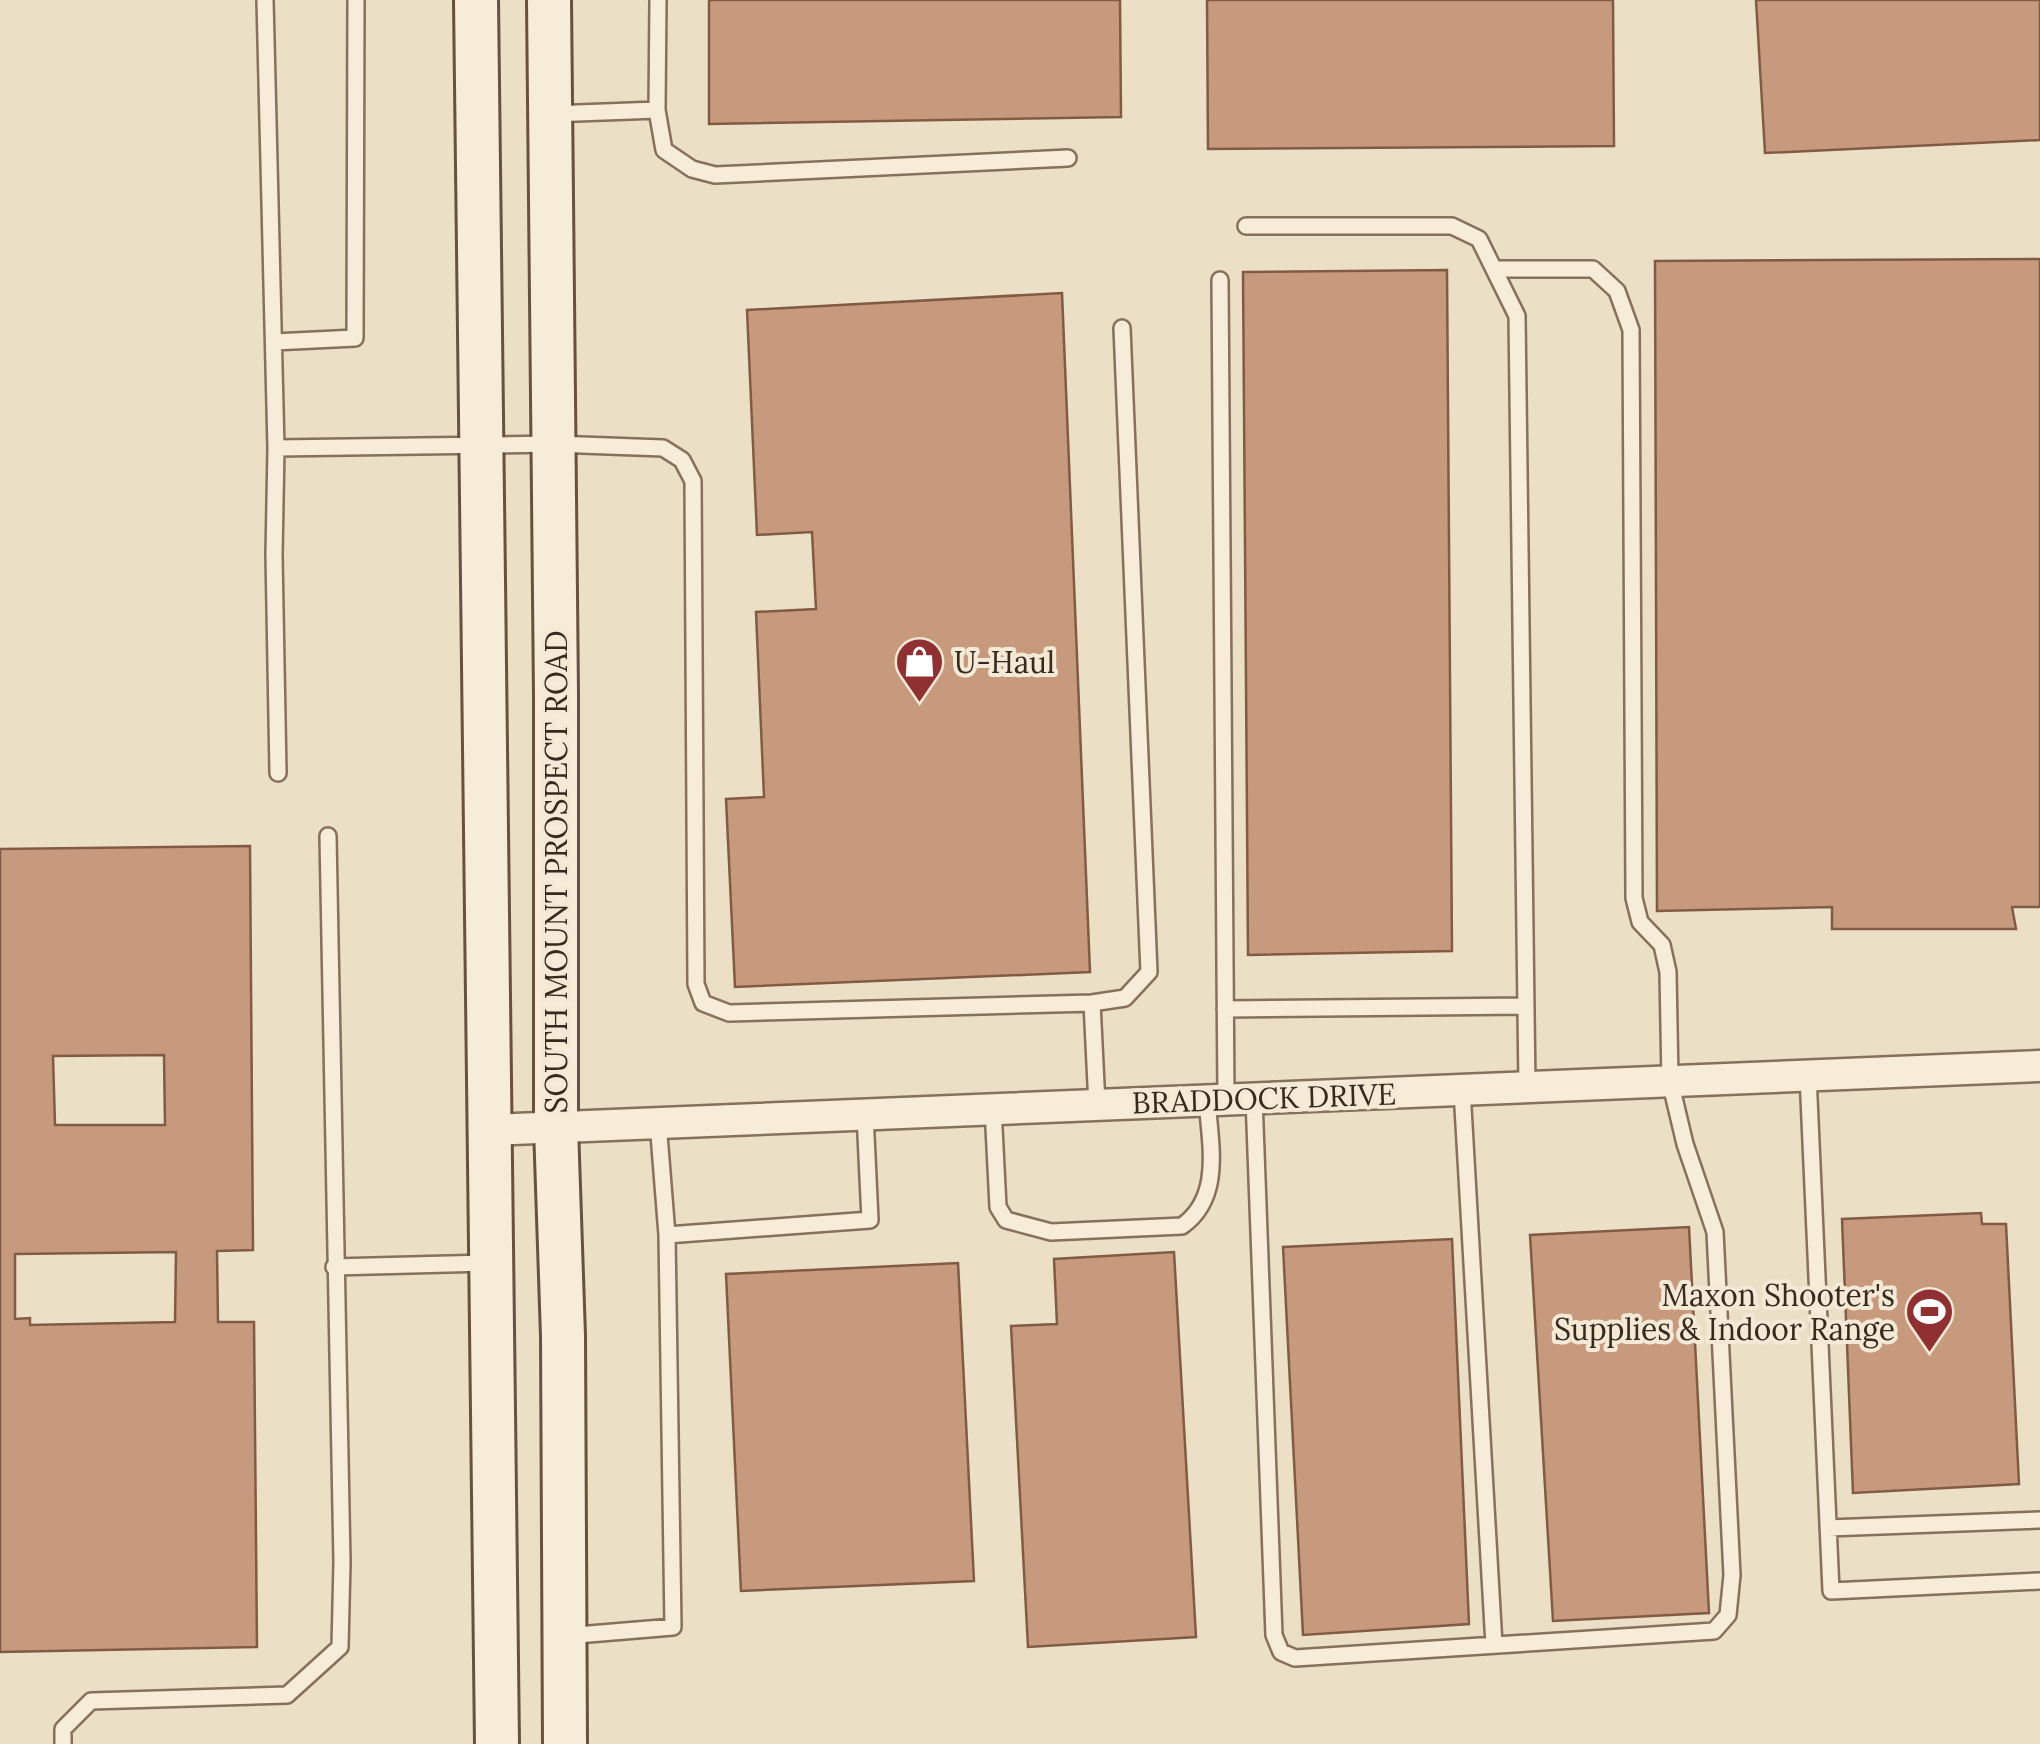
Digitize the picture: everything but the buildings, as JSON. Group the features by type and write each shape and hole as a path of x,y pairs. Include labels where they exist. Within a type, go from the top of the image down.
{"main road":[{"path":"476,0 496,1744"},
{"name":"SOUTH MOUNT PROSPECT ROAD","path":"549,0 556,1126 563,1336 565,1744"}],"street":[{"name":"BRADDOCK DRIVE","path":"489,1130 2040,1066"}],"lane":[{"path":"265,0 276,448 278,773"},
{"path":"274,342 355,338 356,0"},
{"path":"658,0 658,110 664,150 692,169 715,175 1068,158"},
{"path":"550,114 658,110"},
{"path":"1246,226 1452,226 1479,239 1517,316 1527,1087"},
{"path":"1229,1099 1258,1183 1274,1635 1281,1652 1295,1658 1714,1631 1728,1615 1732,1575 1715,1232 1685,1144 1670,1081 1668,972 1662,945 1640,922 1634,898 1631,330 1617,291 1593,269 1495,269"},
{"path":"993,1108 998,1207 1006,1220 1051,1232 1182,1226 1198,1215 1212,1180 1229,1099 1225,1009 1220,280"},
{"path":"276,448 554,444 662,448 682,460 693,481 696,984 703,1003 729,1013 1092,1003 1125,998 1149,972 1122,328"},
{"path":"63,1744 63,1729 90,1701 286,1695 340,1647 342,1562 328,836"},
{"path":"1092,1003 1098,1105"},
{"path":"1225,1009 1526,1006"},
{"path":"1808,1075 1831,1591 2040,1581"},
{"path":"1462,1090 1494,1645"},
{"path":"667,1235 870,1220 864,1114"},
{"path":"564,1636 673,1627 667,1235 658,1122"},
{"path":"334,1267 491,1263"},
{"path":"1828,1528 2040,1520"}],"place":[{"name":"U-Haul","path":"919,704"},
{"name":"Maxon Shooter's Supplies & Indoor Range","path":"1930,1354"}]}
